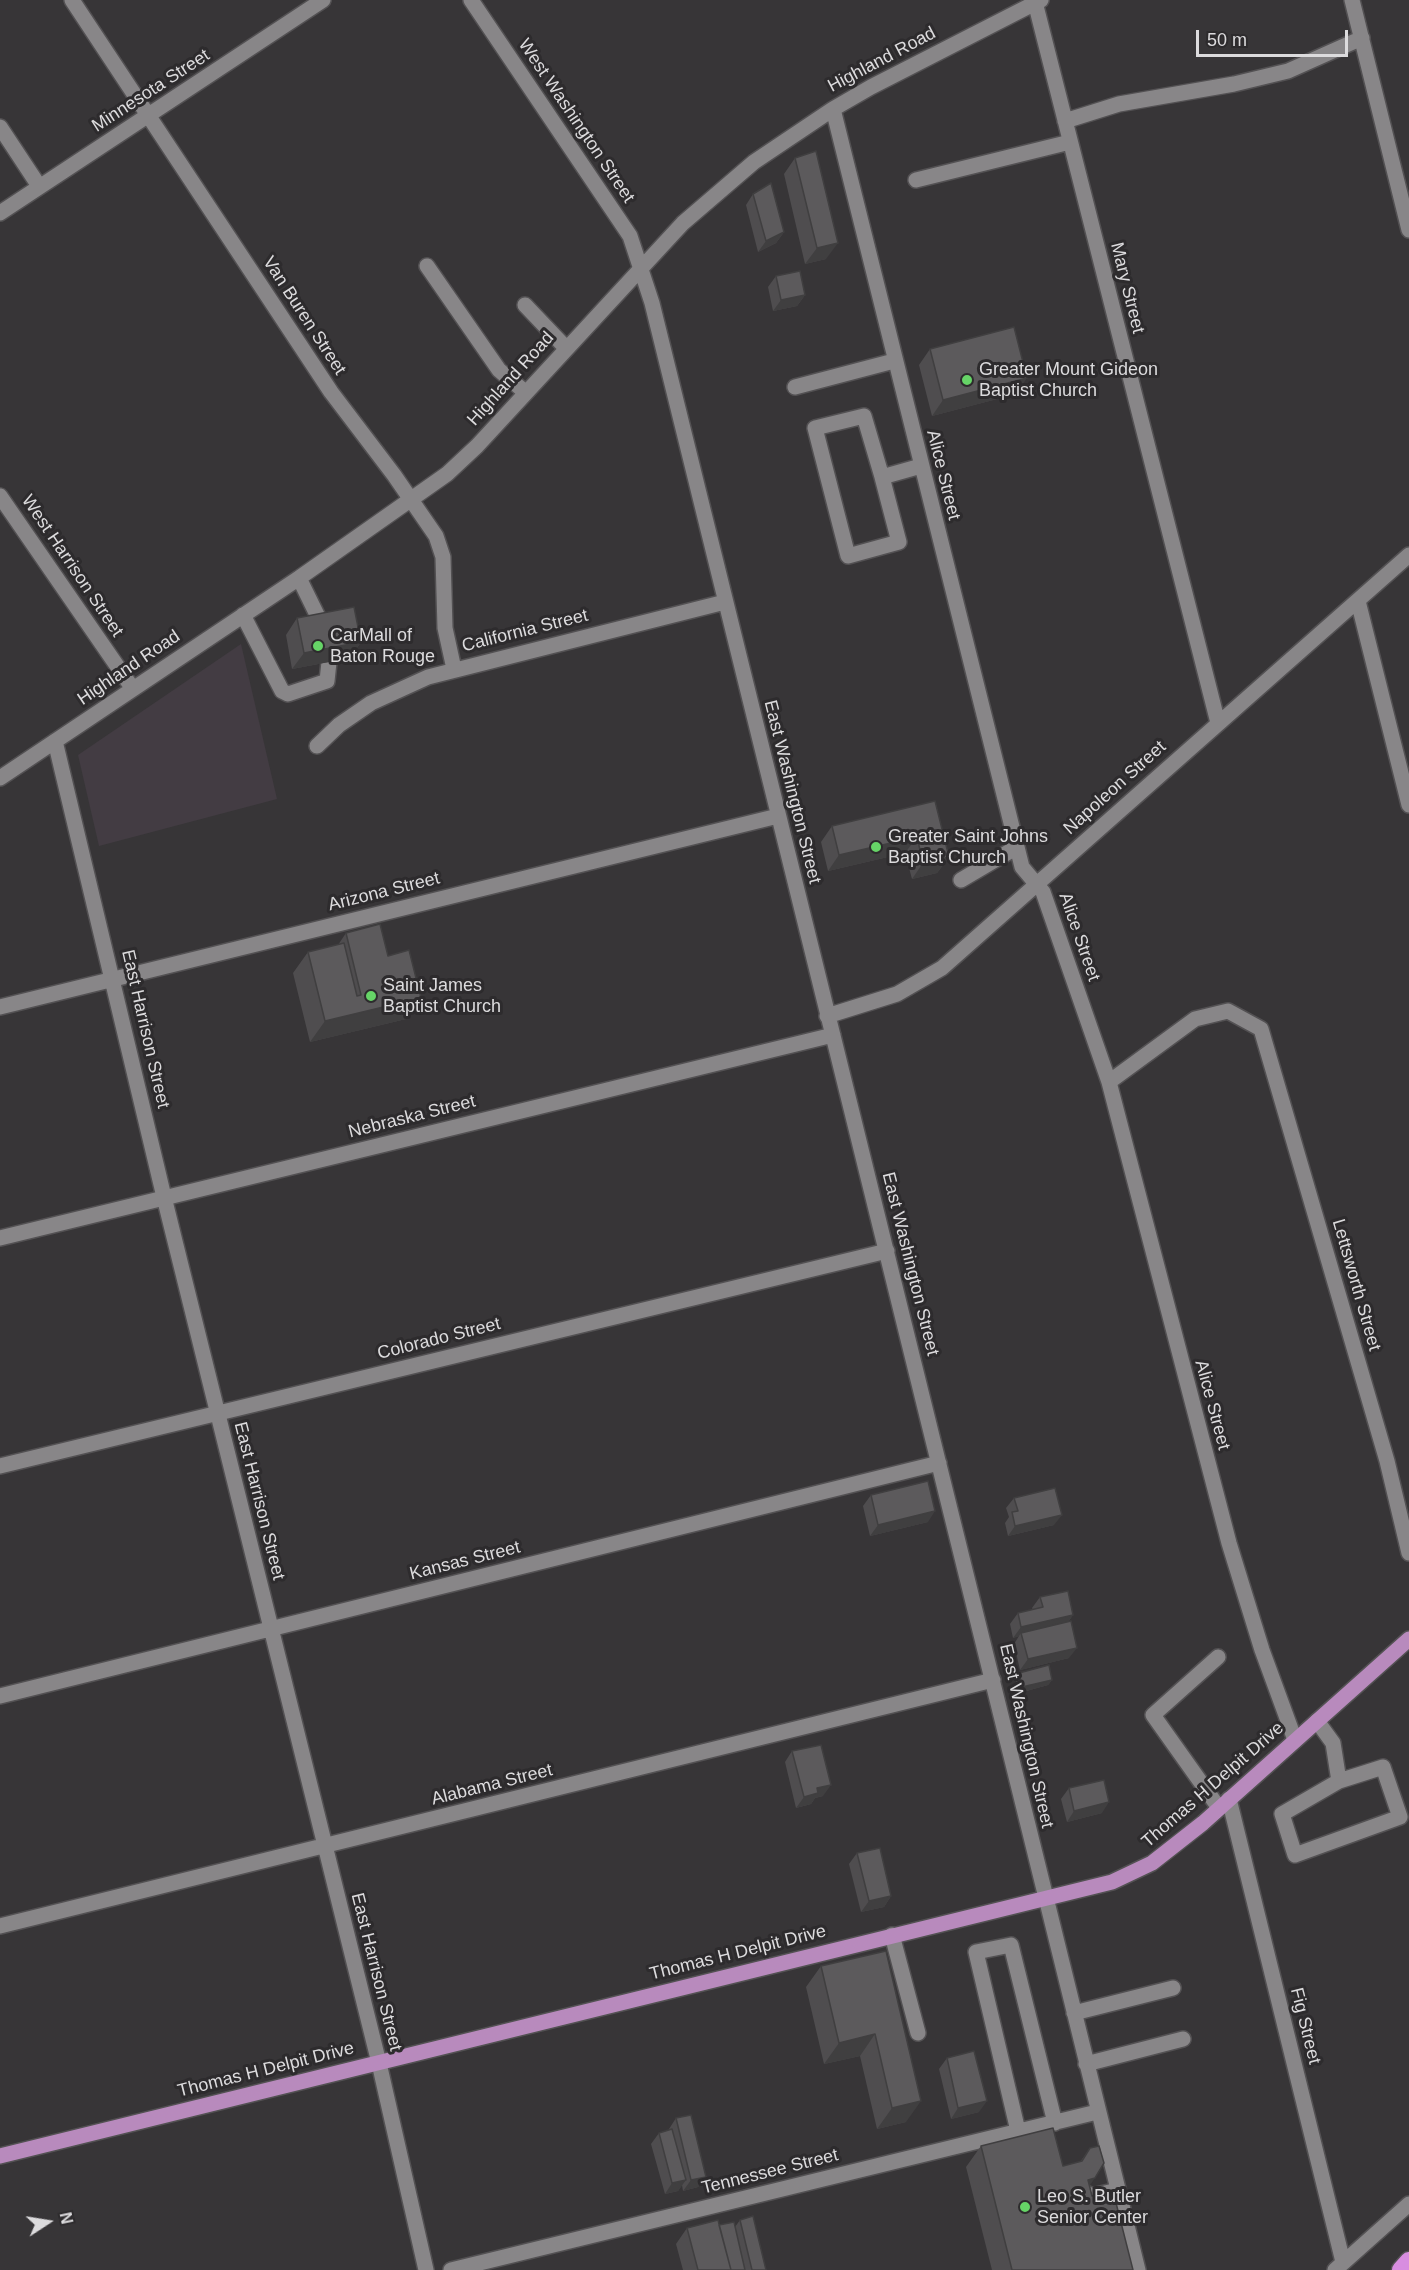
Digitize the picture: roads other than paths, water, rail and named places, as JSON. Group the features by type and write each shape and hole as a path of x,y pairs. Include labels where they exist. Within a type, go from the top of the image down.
{"main road":[{"name":"Thomas H Delpit Drive","path":"0,2156 1112,1882 1134,1873 1166,1853 1409,1639"}],"street":[{"name":"Van Buren Street","path":"72,0 331,392 411,501 440,545 445,628 454,669"},
{"name":"Minnesota Street","path":"0,213 150,116 321,0"},
{"name":"West Washington Street","path":"471,0 630,236 641,267"},
{"path":"1352,0 1409,230"},
{"name":"Highland Road","path":"0,778 299,578 411,501 462,461 683,223 733,178 833,109 1038,1"},
{"name":"Mary Street","path":"1038,1 1070,142 1218,723"},
{"path":"1065,121 1119,104 1234,84 1288,71 1362,38"},
{"name":"Alice Street","path":"833,109 1022,867 1043,892 1109,1082 1228,1543 1262,1650 1295,1740"},
{"path":"0,127 39,186"},
{"path":"916,180 1070,142"},
{"path":"427,266 499,370 525,392"},
{"name":"East Washington Street","path":"641,267 1138,2270"},
{"path":"525,305 566,348"},
{"path":"795,387 894,361"},
{"path":"864,416 882,477 899,542 848,556 815,428 864,416"},
{"path":"882,477 921,466"},
{"name":"West Harrison Street","path":"0,496 133,688"},
{"name":"Napoleon Street","path":"827,1016 897,994 942,968 1409,555"},
{"path":"299,578 323,627"},
{"path":"1358,601 1404,763 1409,805"},
{"name":"California Street","path":"317,746 339,725 371,703 428,677 724,602"},
{"path":"243,615 282,691 288,694 327,681 329,662"},
{"name":"East Harrison Street","path":"56,741 164,1197 379,2063 426,2270"},
{"name":"Arizona Street","path":"0,1007 778,816"},
{"path":"961,880 1017,847"},
{"name":"Lettsworth Street","path":"1109,1082 1195,1019 1228,1011 1261,1029 1386,1461 1409,1553"},
{"name":"Nebraska Street","path":"0,1238 833,1035"},
{"name":"Colorado Street","path":"0,1466 887,1251"},
{"name":"Kansas Street","path":"0,1696 939,1463"},
{"path":"1218,1657 1153,1715 1224,1803"},
{"name":"Alabama Street","path":"0,1926 993,1680"},
{"path":"1317,1721 1333,1743 1339,1781"},
{"path":"1383,1767 1400,1817 1296,1855 1282,1814 1339,1781 1383,1767"},
{"name":"Fig Street","path":"1224,1803 1339,2266"},
{"path":"892,1935 918,2033"},
{"path":"1018,2132 976,1952 1011,1946 1046,2128"},
{"path":"1074,2013 1173,1988"},
{"path":"1086,2064 1183,2039"},
{"name":"Tennessee Street","path":"451,2270 1018,2132 1046,2128 1097,2112"},
{"path":"1084,2192 1092,2196 1118,2190"},
{"path":"1339,2266 1409,2204"}],"place":[{"name":"Greater Mount Gideon Baptist Church","path":"967,380"},
{"name":"CarMall of Baton Rouge","path":"318,646"},
{"name":"Greater Saint Johns Baptist Church","path":"876,847"},
{"name":"Saint James Baptist Church","path":"371,996"},
{"name":"Leo S. Butler Senior Center","path":"1025,2207"}]}
